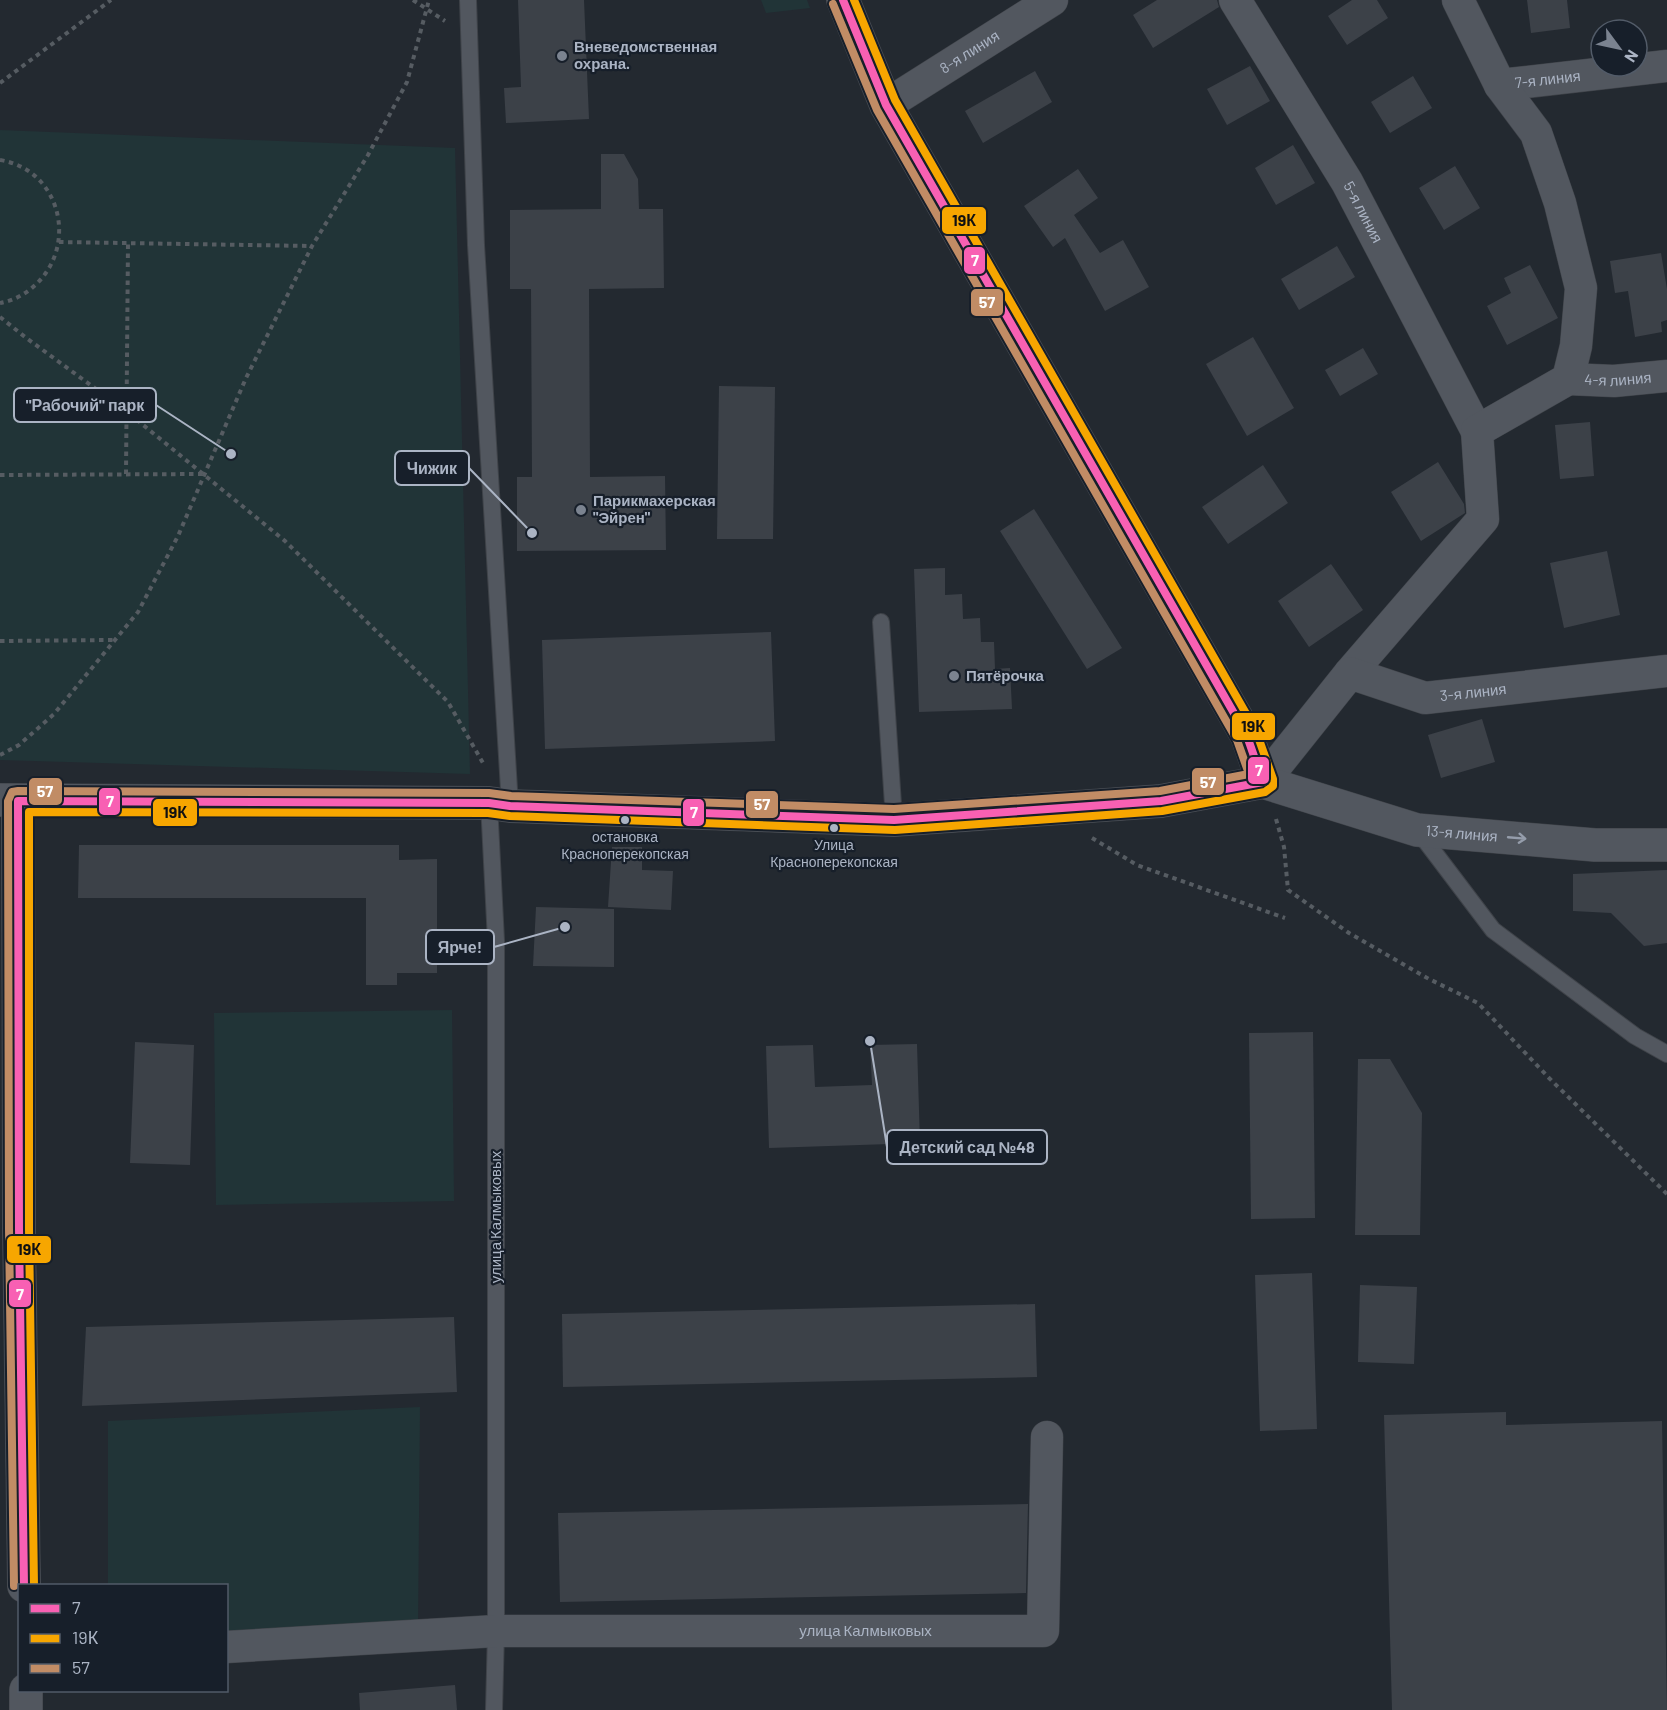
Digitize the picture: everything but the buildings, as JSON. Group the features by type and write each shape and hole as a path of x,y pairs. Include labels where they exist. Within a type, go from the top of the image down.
{"street":[{"path":"843,0 886,105 1247,736 1263,782"},
{"name":"8-я линия","path":"886,105 1052,0"},
{"name":"5-я линия","path":"1235,0 1347,182 1477,431"},
{"path":"24,1584 10,1229 9,801 500,805 894,820 1161,801 1263,782 1350,673 1483,519 1477,431 1568,380 1576,346 1581,288 1560,203 1536,133 1500,85 1458,0"},
{"name":"7-я линия","path":"1500,85 1667,66"},
{"name":"4-я линия","path":"1568,380 1614,381 1667,376"},
{"name":"3-я линия","path":"1350,673 1425,698 1667,671"},
{"name":"13-я линия","path":"1263,782 1417,830 1595,845 1667,845"},
{"name":"улица Калмыковых","path":"228,1647 496,1631 1043,1631 1047,1437"},
{"path":"26,1692 26,1710"}],"lane":[{"name":"улица Калмыковых","path":"468,0 500,805 496,941 496,1631"},
{"path":"881,622 894,820"},
{"path":"1417,830 1493,930 1635,1036 1667,1054"},
{"path":"494,1710 496,1631"}],"path":[{"path":"0,83 111,0"},
{"path":"413,0 469,36"},
{"path":"0,754 19,745 54,714 138,612 178,536 246,378 312,246 368,154 407,82 429,0"},
{"path":"0,160 11,162 33,174 49,193 59,216 59,242 53,262 42,280 26,293 0,303"},
{"path":"59,242 312,246"},
{"path":"126,474 128,243"},
{"path":"0,317 126,411 285,541 448,702 489,772 500,805"},
{"path":"0,475 204,474"},
{"path":"0,640 114,640"},
{"path":"1263,782 1284,847 1287,890 1349,933 1429,979 1478,1003 1549,1078 1667,1194"},
{"path":"1090,837 1137,865 1285,918"}],"green space":[{"path":"761,0 807,0 810,8 766,13"},
{"path":"0,130 455,148 470,774 0,760"},
{"path":"452,1010 454,1201 216,1205 214,1013"},
{"path":"420,1407 418,1628 228,1634 228,1584 108,1584 108,1421"}],"transit line":[{"name":"7","path":"24,1584 19,1229 18,801 489,803 510,806 894,820 1161,801 1263,782 1247,736 886,105 843,0"},
{"name":"19К","path":"34,1584 29,1229 29,812 488,813 510,816 895,830 1162,811 1265,792 1273,786 1273,779 1256,731 895,100 854,0"},
{"name":"57","path":"14,1586 9,1229 8,801 12,792 489,793 511,796 894,809 1160,791 1249,774 1237,740 877,110 833,4"}],"place":[{"name":"Вневедомственная охрана.","path":"562,56"},
{"name":"\"Рабочий\" парк","path":"231,454"},
{"name":"Парикмахерская \"Эйрен\"","path":"581,510"},
{"name":"Чижик","path":"532,533"},
{"name":"Пятёрочка","path":"954,676"},
{"name":"остановка Красноперекопская","path":"625,820"},
{"name":"Улица Красноперекопская","path":"834,828"},
{"name":"Ярче!","path":"565,927"},
{"name":"Детский сад №48","path":"870,1041"}]}
